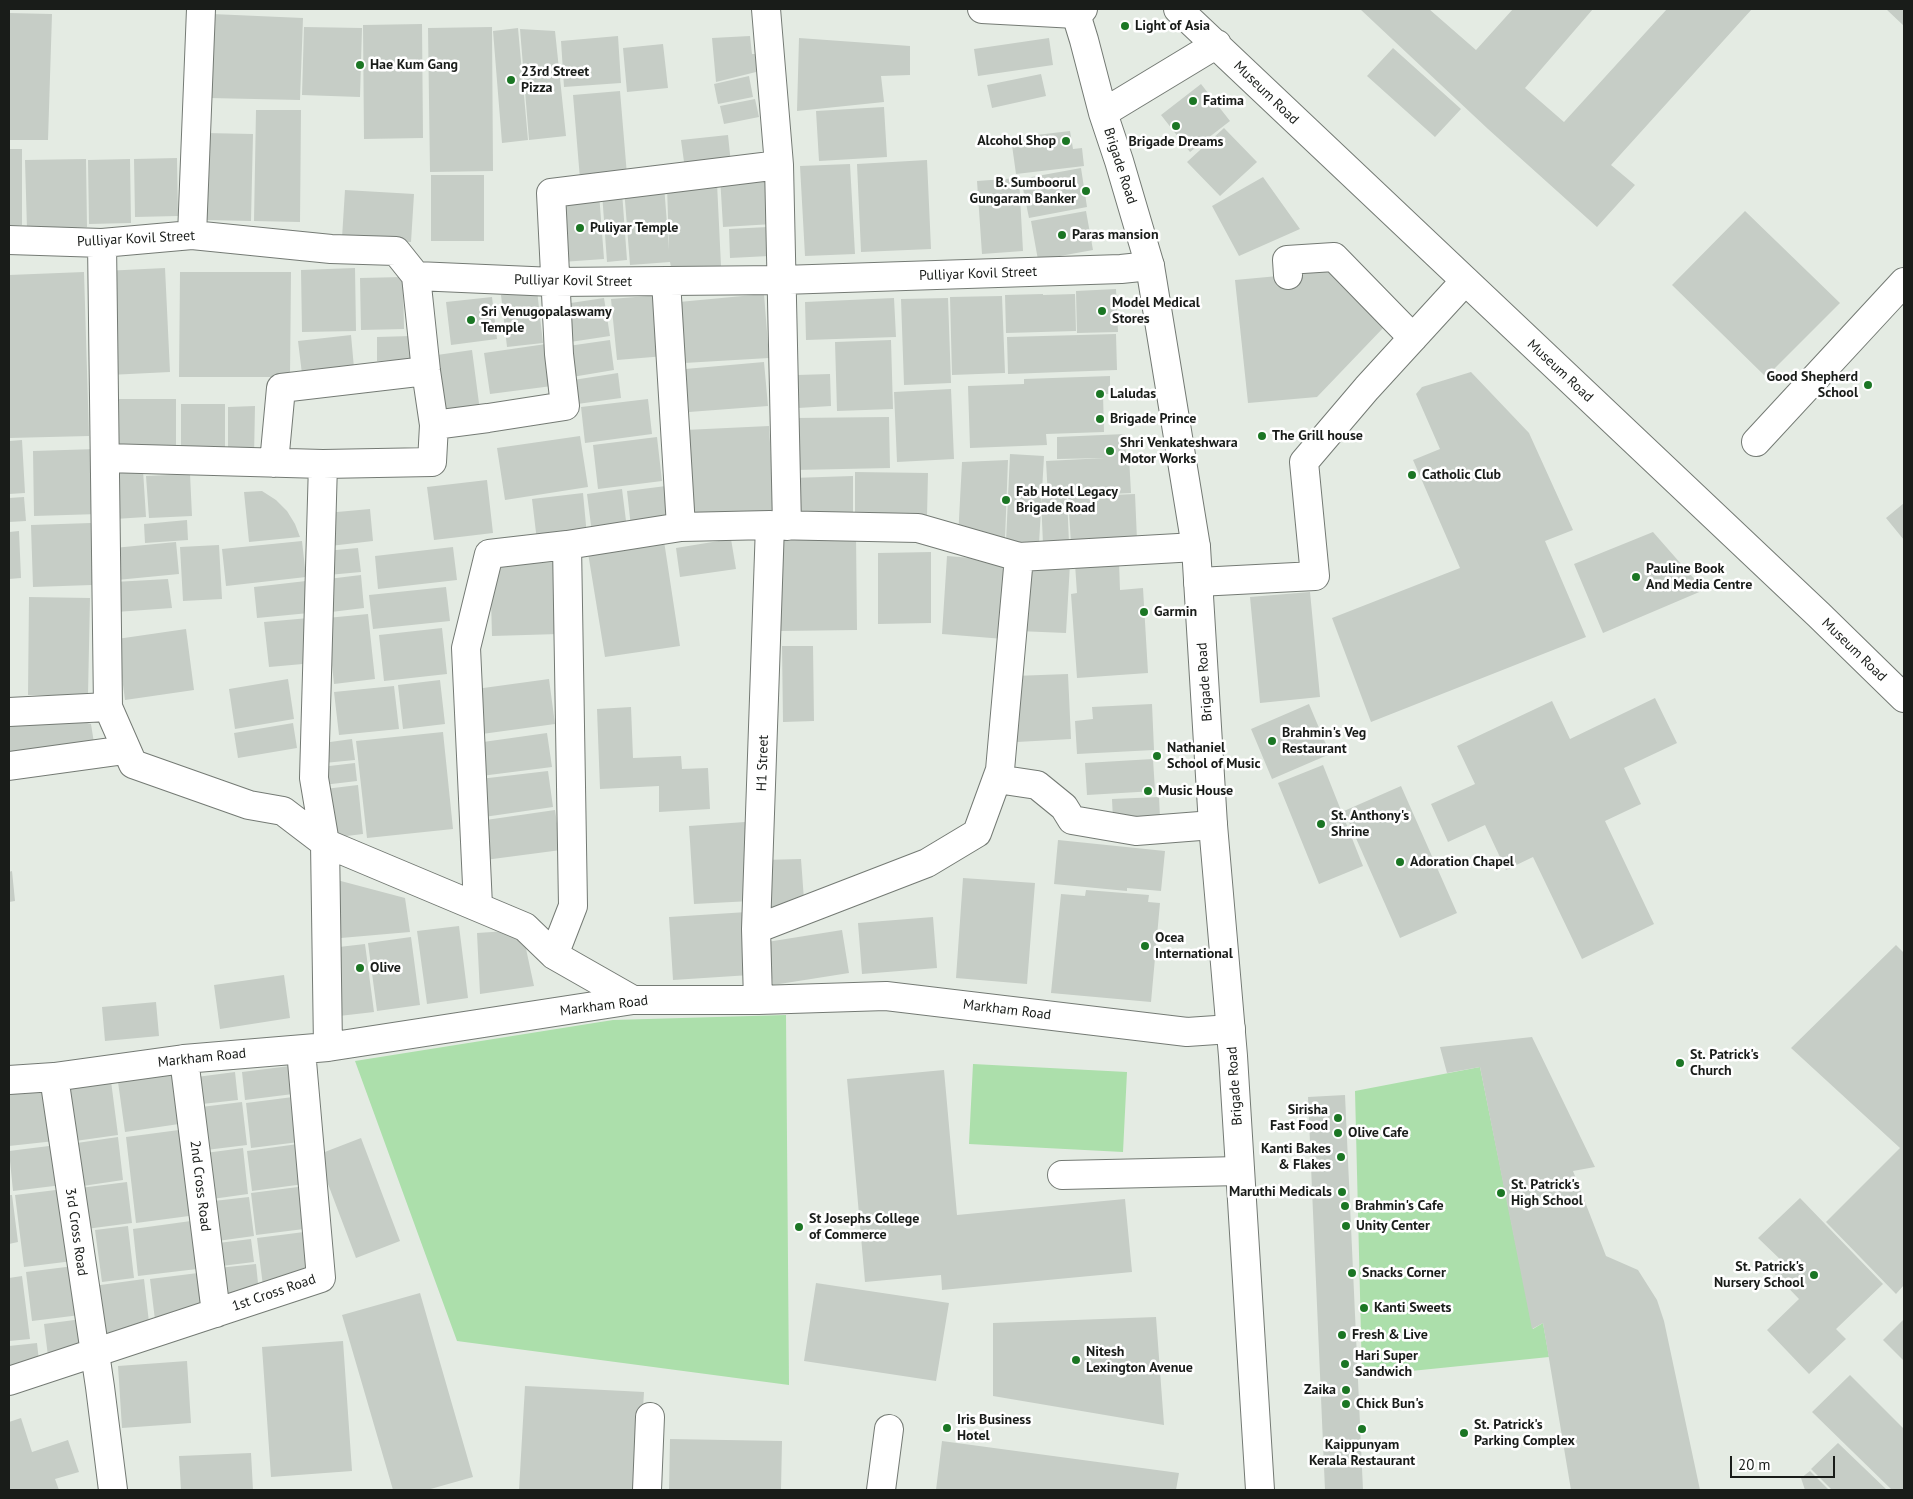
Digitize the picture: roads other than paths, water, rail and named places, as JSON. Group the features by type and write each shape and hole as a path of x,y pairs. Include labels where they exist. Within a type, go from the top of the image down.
{"street":[{"path":"192,235 201,9"},
{"name":"H1 Street","path":"758,1000 756,928 779,526 782,280 779,165 766,9"},
{"path":"982,9 1077,11"},
{"path":"1103,113 1217,44 1178,9"},
{"name":"Brigade Road","path":"1077,11 1103,113 1150,266 1196,548 1213,825 1231,1029 1260,1490"},
{"name":"Museum Road","path":"1217,44 1292,118 1819,615 1904,698"},
{"path":"434,425 565,406 554,282 551,193 779,165"},
{"name":"Pulliyar Kovil Street","path":"9,240 102,243 192,235 331,249 396,251 416,276 554,282 782,280 1121,270 1150,266"},
{"path":"102,243 108,707 125,750 133,764 249,805 283,810 325,843 525,927 554,955 633,1000"},
{"path":"1288,275 1287,260 1334,257 1413,338"},
{"path":"105,458 323,464 432,462 434,425 416,276"},
{"path":"1198,582 1315,576 1304,462 1361,395 1465,281"},
{"path":"666,282 681,527"},
{"path":"1756,442 1904,282"},
{"path":"274,463 281,388 426,371"},
{"path":"323,464 314,778 325,843 328,1047"},
{"path":"478,906 466,648 490,554 567,545 681,527 779,526 918,528 1019,557 1196,548"},
{"path":"554,955 573,906 567,545"},
{"path":"756,928 927,863 977,833 1000,770 1019,557"},
{"path":"9,712 108,707"},
{"path":"9,766 125,750"},
{"path":"997,779 1037,784 1064,807 1072,820 1136,831 1213,825"},
{"name":"Markham Road","path":"9,1080 54,1077 184,1059 328,1047 633,1000 758,1000 886,996 1187,1032 1231,1029"},
{"name":"1st Cross Road","path":"9,1380 321,1278 301,1050"},
{"name":"2nd Cross Road","path":"184,1059 216,1313"},
{"name":"3rd Cross Road","path":"54,1077 100,1387 113,1490"},
{"path":"1062,1175 1240,1171"},
{"path":"647,1490 650,1417"},
{"path":"881,1490 889,1429"}],"place":[{"name":"Light of Asia","path":"1125,26"},
{"name":"Hae Kum Gang","path":"360,65"},
{"name":"23rd Street Pizza","path":"511,80"},
{"name":"Fatima","path":"1193,101"},
{"name":"Brigade Dreams","path":"1176,126"},
{"name":"Alcohol Shop","path":"1066,141"},
{"name":"B. Sumboorul Gungaram Banker","path":"1086,191"},
{"name":"Puliyar Temple","path":"580,228"},
{"name":"Paras mansion","path":"1062,235"},
{"name":"Model Medical Stores","path":"1102,311"},
{"name":"Sri Venugopalaswamy Temple","path":"471,320"},
{"name":"Good Shepherd School","path":"1868,385"},
{"name":"Laludas","path":"1100,394"},
{"name":"Brigade Prince","path":"1100,419"},
{"name":"The Grill house","path":"1262,436"},
{"name":"Shri Venkateshwara Motor Works","path":"1110,451"},
{"name":"Catholic Club","path":"1412,475"},
{"name":"Fab Hotel Legacy Brigade Road","path":"1006,500"},
{"name":"Pauline Book And Media Centre","path":"1636,577"},
{"name":"Garmin","path":"1144,612"},
{"name":"Brahmin's Veg Restaurant","path":"1272,741"},
{"name":"Nathaniel School of Music","path":"1157,756"},
{"name":"Music House","path":"1148,791"},
{"name":"St. Anthony's Shrine","path":"1321,824"},
{"name":"Adoration Chapel","path":"1400,862"},
{"name":"Ocea International","path":"1145,946"},
{"name":"Olive","path":"360,968"},
{"name":"St. Patrick's Church","path":"1680,1063"},
{"name":"Sirisha Fast Food","path":"1338,1118"},
{"name":"Olive Cafe","path":"1338,1133"},
{"name":"Kanti Bakes & Flakes","path":"1341,1157"},
{"name":"Maruthi Medicals","path":"1342,1192"},
{"name":"St. Patrick's High School","path":"1501,1193"},
{"name":"Brahmin's Cafe","path":"1345,1206"},
{"name":"Unity Center","path":"1346,1226"},
{"name":"St Josephs College of Commerce","path":"799,1227"},
{"name":"Snacks Corner","path":"1352,1273"},
{"name":"St. Patrick's Nursery School","path":"1814,1275"},
{"name":"Kanti Sweets","path":"1364,1308"},
{"name":"Fresh & Live","path":"1342,1335"},
{"name":"Nitesh Lexington Avenue","path":"1076,1360"},
{"name":"Hari Super Sandwich","path":"1345,1364"},
{"name":"Zaika","path":"1346,1390"},
{"name":"Chick Bun's","path":"1346,1404"},
{"name":"Iris Business Hotel","path":"947,1428"},
{"name":"Kaippunyam Kerala Restaurant","path":"1362,1429"},
{"name":"St. Patrick's Parking Complex","path":"1464,1433"}]}
